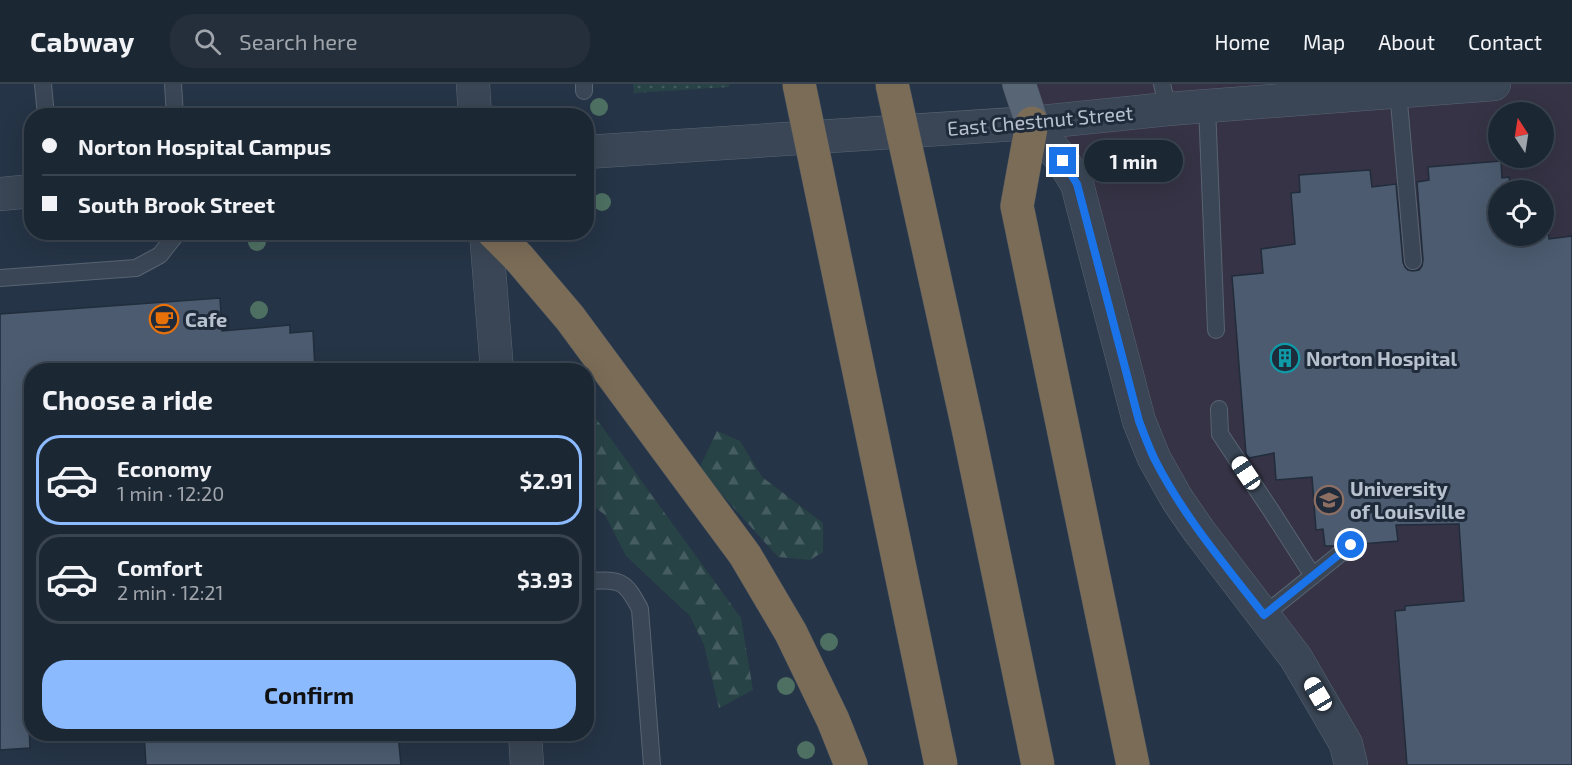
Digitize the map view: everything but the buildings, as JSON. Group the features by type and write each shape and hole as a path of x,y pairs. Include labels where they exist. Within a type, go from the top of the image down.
{"highway":[{"path":"799,84 941,765"},
{"path":"892,84 966,417 1038,765"},
{"path":"1032,123 1017,206 1133,765"},
{"path":"501,240 570,318 745,555 791,633 833,720 850,765"}],"main road":[{"path":"1019,84 1032,123"}],"street":[{"path":"473,84 474,108"},
{"name":"East Chestnut Street","path":"594,151 1032,123 1165,96 1207,106 1494,84"},
{"path":"1032,123 1063,161 1077,184 1139,421 1154,459 1198,531 1296,658 1346,744 1351,765"},
{"path":"0,194 24,192"},
{"path":"487,240 496,363"},
{"path":"525,741 527,765"}],"lane":[{"path":"43,84 45,108"},
{"path":"173,84 174,108"},
{"path":"1398,91 1413,261"},
{"path":"1207,106 1216,330"},
{"path":"0,278 136,268 160,255 172,240"},
{"path":"1219,409 1220,434 1313,576"},
{"path":"1264,615 1351,545"},
{"path":"594,581 614,580 630,590 640,609 652,765"}],"shaded area":[{"name":"University of Louisville","path":"1019,84 1572,84 1572,765 1351,765 1177,499 1095,256"}],"green space":[{"path":"633,84 729,84 729,87 634,93"},
{"path":"594,416 741,618 753,690 719,708 704,645 690,616 626,556 605,515 594,506"},
{"path":"717,431 740,441 762,477 823,523 823,552 810,560 778,557 699,469"}],"place":[{"name":"Cafe","path":"164,319"},
{"name":"Norton Hospital","path":"1285,358"},
{"name":"University of Louisville","path":"1329,500"}],"route":[{"path":"1063,161 1077,184 1139,421 1154,459 1198,531 1264,615 1351,545"}]}
